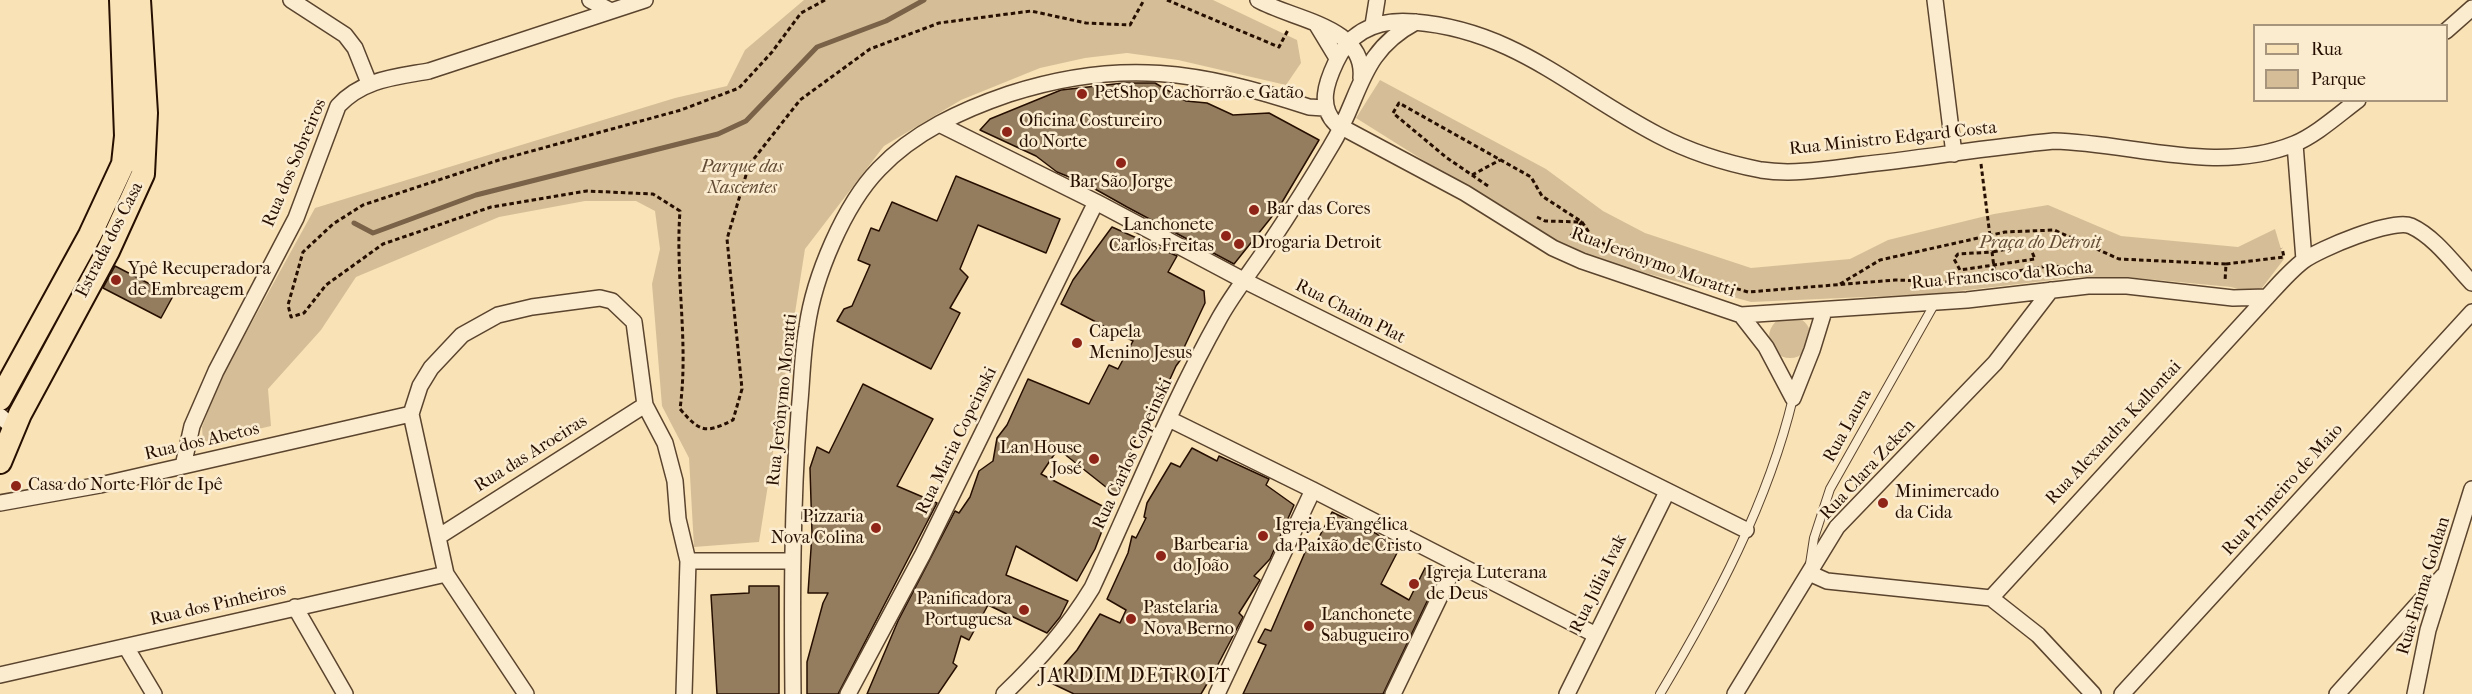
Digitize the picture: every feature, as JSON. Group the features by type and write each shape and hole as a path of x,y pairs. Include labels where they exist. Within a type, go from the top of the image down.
{"main road":[{"name":"Estrada dos Casa","path":"0,462 7,422 135,194 143,174 136,136 121,0"},
{"name":"Estrada dos Casa","path":"0,399 113,191 136,136 139,0"}],"street":[{"path":"291,0 345,35 355,48 369,83"},
{"path":"590,0 611,11"},
{"name":"Rua dos Sobreiros","path":"183,466 192,426 216,371 296,218 338,106 369,83 399,75 429,71 645,0"},
{"path":"1258,0 1295,17 1331,29 1349,42 1362,61 1361,80"},
{"path":"1373,25 1377,0"},
{"path":"1935,0 1954,153"},
{"path":"2448,28 2472,8"},
{"path":"1342,128 1331,120 1324,108 1327,88 1337,58 1349,42 1373,25 1396,20 1416,22"},
{"name":"Rua Ministro Edgard Costa","path":"1416,22 1452,26 1495,40 1524,53 1659,136 1692,152 1728,163 1763,170 1793,171 2054,141 2085,142 2152,152 2229,158 2259,154 2295,144 2355,102"},
{"name":"Rua Carlos Copeinski","path":"1004,694 1064,632 1092,588 1169,420 1221,315 1295,206 1342,128 1361,80 1385,42 1416,22"},
{"path":"1317,25 1337,58"},
{"name":"Rua Jerônymo Moratti","path":"793,694 794,480 806,335 823,269 846,216 878,170 911,140 939,124 994,99 1043,83 1092,74 1144,71 1191,76 1324,108"},
{"name":"Rua Chaim Plat","path":"939,124 1096,202 1243,280 1746,530"},
{"name":"Rua Jerônymo Moratti","path":"1342,128 1466,193 1553,248 1582,261 1741,315 1766,347 1793,398"},
{"path":"2295,144 2304,260 2380,228 2395,224 2409,225 2421,232 2472,283"},
{"name":"Rua Maria Copeinski","path":"848,694 928,543 1096,202"},
{"name":"Rua Alexandra Kallontai","path":"1991,597 2266,297 2304,260"},
{"name":"Rua Francisco da Rocha","path":"1741,315 1824,311 1997,297 2088,286 2117,286 2233,298 2266,297"},
{"name":"Rua Clara Zeken","path":"1735,694 1837,527 1995,363 2051,290"},
{"path":"526,694 446,574 411,414 420,386 431,368 462,335 498,315 532,307 600,298 612,301 634,322 645,405 665,443 673,472 678,519 688,561 684,694"},
{"path":"1793,398 1812,351 1824,311"},
{"name":"Rua Primeiro de Maio","path":"2122,694 2472,312"},
{"name":"Rua das Aroeiras","path":"438,537 645,405"},
{"name":"Rua dos Abetos","path":"0,503 57,494 411,414"},
{"path":"1169,420 1313,490 1455,565 1596,635"},
{"name":"Rua Emma Goldan","path":"2415,694 2428,630 2472,489"},
{"path":"1217,694 1313,490"},
{"name":"Rua Júlia Ivak","path":"1567,694 1667,492"},
{"path":"688,561 793,561"},
{"path":"1393,694 1455,565"},
{"path":"2337,694 2447,572"},
{"path":"1809,573 1827,581 1991,597 2038,635 2093,694"},
{"name":"Rua dos Pinheiros","path":"0,675 446,574"},
{"path":"296,607 345,694"},
{"path":"126,647 154,694"}],"lane":[{"name":"Rua Laura","path":"1809,573 1814,538 1830,489 1935,302"},
{"path":"1660,694 1723,582 1783,440 1793,398"}],"path":[{"path":"825,0 801,13 772,52 739,88 681,110 499,160 363,205 333,224 303,252 288,305 291,317 304,313 326,285 383,244 491,207 587,191 653,194 680,211 677,245 684,380 680,409 696,427 713,430 733,420 742,389 727,239 749,165 800,100 870,49 939,23 1031,11 1086,23 1130,25 1144,0"},
{"path":"1167,0 1279,47 1295,17"},
{"path":"1490,188 1447,158 1393,113 1399,103 1531,177 1542,196 1582,222 1594,240 1649,263 1748,292 1895,280 1953,282 2048,266 2096,269"},
{"path":"1980,150 1997,297"},
{"path":"1472,175 1500,160"},
{"path":"1535,216 1545,221 1582,222"},
{"path":"1564,244 1582,222"},
{"path":"1840,284 1880,260 2005,232 2054,230 2119,260 2226,264 2284,257"},
{"path":"2029,245 2035,259 1994,267 1960,270 1954,259 1958,254 1992,252 2029,245"},
{"path":"2282,248 2284,257"},
{"path":"2276,264 2284,257"},
{"path":"2226,264 2224,281 2231,287"}],"green space":[{"name":"Parque das Nascentes","path":"804,0 1213,0 1297,40 1301,63 1286,85 1178,60 1127,53 1085,58 1040,68 961,100 884,146 805,249 759,542 694,547 689,458 662,406 652,284 660,249 655,211 636,201 585,201 499,217 356,277 321,330 268,389 271,426 203,442 202,427 219,382 315,208 675,98 727,86 745,50"},
{"name":"Praça do Detroit","path":"1380,80 1546,169 1603,211 1645,233 1751,268 1850,259 1888,240 1994,214 2048,205 2121,236 2238,247 2275,229 2284,259 2262,288 2249,292 2231,287 2126,277 2079,277 1933,294 1751,302 1606,262 1539,233 1356,118"},
{"path":"1790,316 1805,322 1811,337 1805,352 1790,358 1775,352 1769,337 1775,322"}],"building":[{"path":"1124,83 1155,83 1186,101 1207,103 1233,115 1269,113 1319,140 1278,209 1234,264 1096,188 1057,172 1036,156 980,130 990,119 1061,90"},
{"path":"956,176 1060,219 1046,253 978,225 960,269 968,277 950,308 960,313 931,369 837,321 844,309 852,306 870,265 858,260 871,228 879,231 892,202 937,221"},
{"path":"1112,227 1177,256 1168,272 1204,291 1205,303 1181,354 1184,355 1176,366 1154,414 1148,412 1125,463 1129,465 1116,495 1058,449 1041,474 1110,510 1095,549 1077,581 1016,546 1006,575 1068,601 1060,617 1047,633 988,605 969,640 961,636 953,663 957,666 938,694 867,694 898,621 955,511 959,513 970,497 979,471 993,461 997,438 1007,425 1028,379 1089,404 1109,365 1118,369 1133,341 1061,304 1073,280"},
{"path":"115,266 173,296 161,318 103,288"},
{"path":"863,384 933,419 897,486 937,503 838,694 807,694 807,662 823,603 828,593 808,593 812,534 810,468 817,447 829,453"},
{"path":"1192,448 1217,461 1219,456 1269,479 1266,485 1294,505 1270,559 1254,576 1260,580 1239,613 1243,617 1201,694 1074,694 1049,682 1077,650 1100,614 1120,623 1126,610 1107,599 1128,553 1132,536 1136,538 1146,518 1144,517 1147,503 1171,463 1180,467"},
{"path":"1332,512 1377,534 1398,551 1381,584 1409,600 1427,564 1441,572 1383,694 1243,694 1266,645 1258,642 1265,629 1271,631 1306,550 1312,551"},
{"path":"749,586 779,586 779,694 717,694 711,595 749,593"}],"waterway":[{"path":"354,223 373,233 476,195 718,134 746,121 817,47 886,21 924,0"}],"place":[{"name":"PetShop Cachorrão e Gatão","path":"1082,94"},
{"name":"Oficina Costureiro do Norte","path":"1007,132"},
{"name":"Bar São Jorge","path":"1121,163"},
{"name":"Bar das Cores","path":"1254,210"},
{"name":"Lanchonete Carlos Freitas","path":"1226,236"},
{"name":"Drogaria Detroit","path":"1239,244"},
{"name":"Ypê Recuperadora de Embreagem","path":"116,280"},
{"name":"Capela Menino Jesus","path":"1077,343"},
{"name":"Lan House José","path":"1094,459"},
{"name":"Casa do Norte Flôr de Ipê","path":"16,486"},
{"name":"Minimercado da Cida","path":"1883,503"},
{"name":"Pizzaria Nova Colina","path":"876,528"},
{"name":"Igreja Evangélica da Paixão de Cristo","path":"1263,536"},
{"name":"Barbearia do João","path":"1161,556"},
{"name":"Igreja Luterana de Deus","path":"1414,584"},
{"name":"Panificadora Portuguesa","path":"1024,610"},
{"name":"Pastelaria Nova Berno","path":"1131,619"},
{"name":"Lanchonete Sabugueiro","path":"1309,626"}],"district":[{"name":"JARDIM DETROIT","path":"1135,677"}]}
